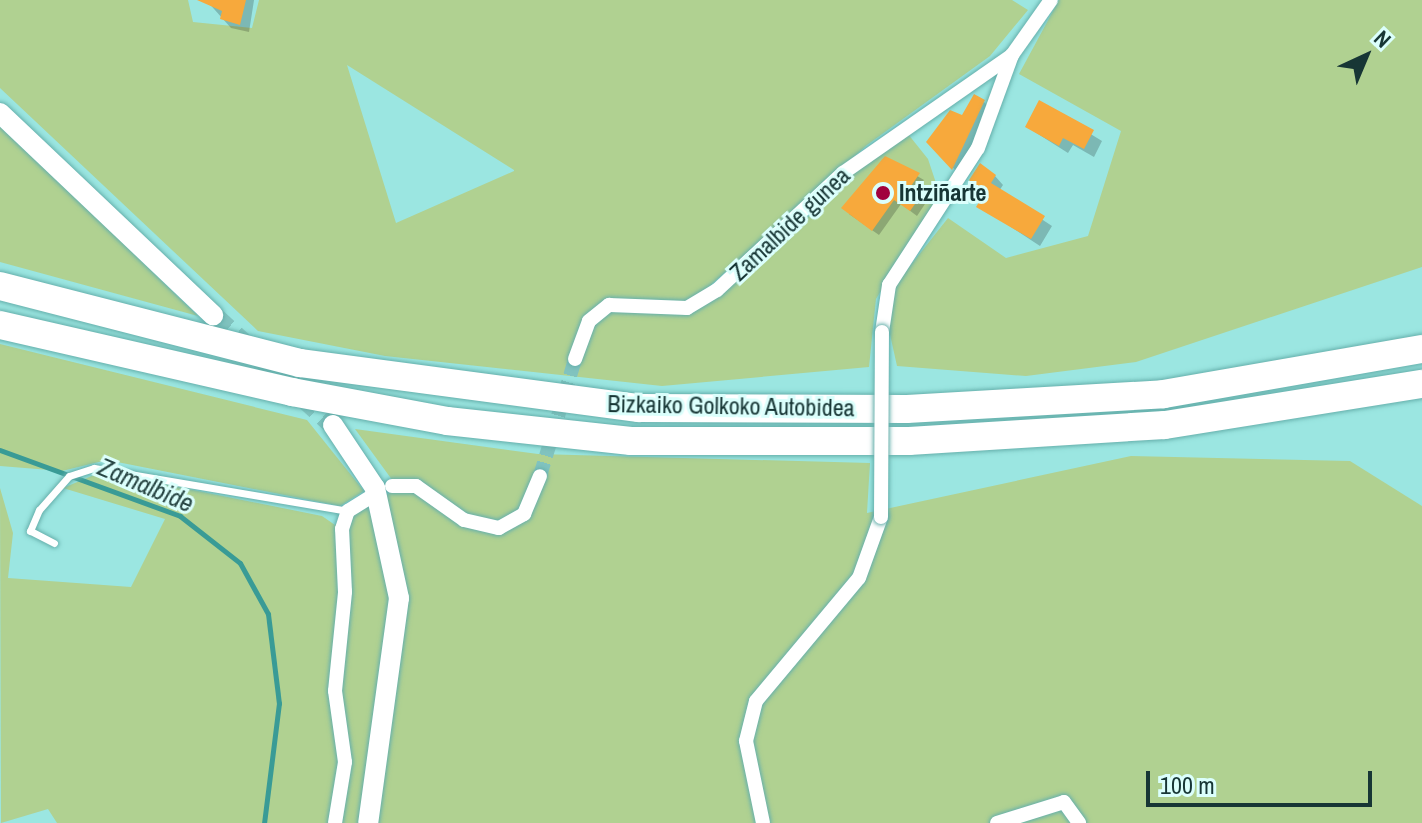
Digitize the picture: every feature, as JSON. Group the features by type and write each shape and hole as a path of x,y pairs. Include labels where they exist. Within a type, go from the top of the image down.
{"highway":[{"name":"Bizkaiko Golkoko Autobidea","path":"0,286 300,363 638,408 907,409 1164,394 1422,349"},
{"name":"Bizkaiko Golkoko Autobidea","path":"0,325 400,412 631,441 909,441 1165,425 1422,384"}],"main road":[{"path":"0,113 213,315"},
{"path":"333,425 375,488 399,598 368,823"}],"street":[{"name":"Zamalbide gunea","path":"763,823 746,741 756,701 859,578 881,517 882,332 889,285 922,245 978,148 1012,55 1051,0"},
{"name":"Zamalbide gunea","path":"575,359 599,311 621,302 669,309 700,302 843,173 1012,55"},
{"path":"392,486 416,486 474,526 499,528 524,514 540,476"},
{"path":"335,823 345,762 335,691 348,511 370,497"},
{"path":"997,823 1064,802 1079,823"}],"lane":[{"path":"54,543 30,531 39,510 69,476 94,468 348,511"}],"green space":[{"path":"0,0 188,0 193,22 252,28 259,0 1012,0 1028,10 990,56 867,145 704,291 744,279 860,166 908,134 928,159 940,195 876,299 869,367 662,386 385,356 258,331 0,88","holes":["347,65 514,170 396,223"]},
{"path":"1059,0 1422,0 1422,267 1136,362 1026,376 897,366 887,321 895,285 948,218 1006,258 1088,236 1121,131 1019,74"},
{"path":"0,127 115,236 198,316 0,262"},
{"path":"0,344 307,420 364,491 340,506 107,460 62,471 0,466"},
{"path":"355,429 538,454 870,463 867,513 1131,456 1350,461 1422,506 1422,823 57,823 48,809 1,823 0,488 13,533 8,578 131,587 165,519 63,488 94,475 124,476 322,516 335,525 398,488"}],"building":[{"path":"197,0 246,0 240,25 220,19 222,11"},
{"path":"974,94 985,100 952,170 926,142 950,110 962,115"},
{"path":"1039,100 1094,130 1084,149 1063,138 1059,146 1025,127"},
{"name":"Intziñarte","path":"885,156 920,173 909,189 920,197 910,211 894,200 872,231 841,208"},
{"path":"980,163 996,175 991,183 1045,216 1031,239 976,207 984,194 969,180"}],"waterway":[{"name":"Zamalbide","path":"0,450 180,516 240,563 268,614 279,703 264,823"}],"tunnel":[{"path":"213,315 333,425"},
{"path":"540,476 575,359"}],"place":[{"name":"Intziñarte","path":"883,193"}]}
